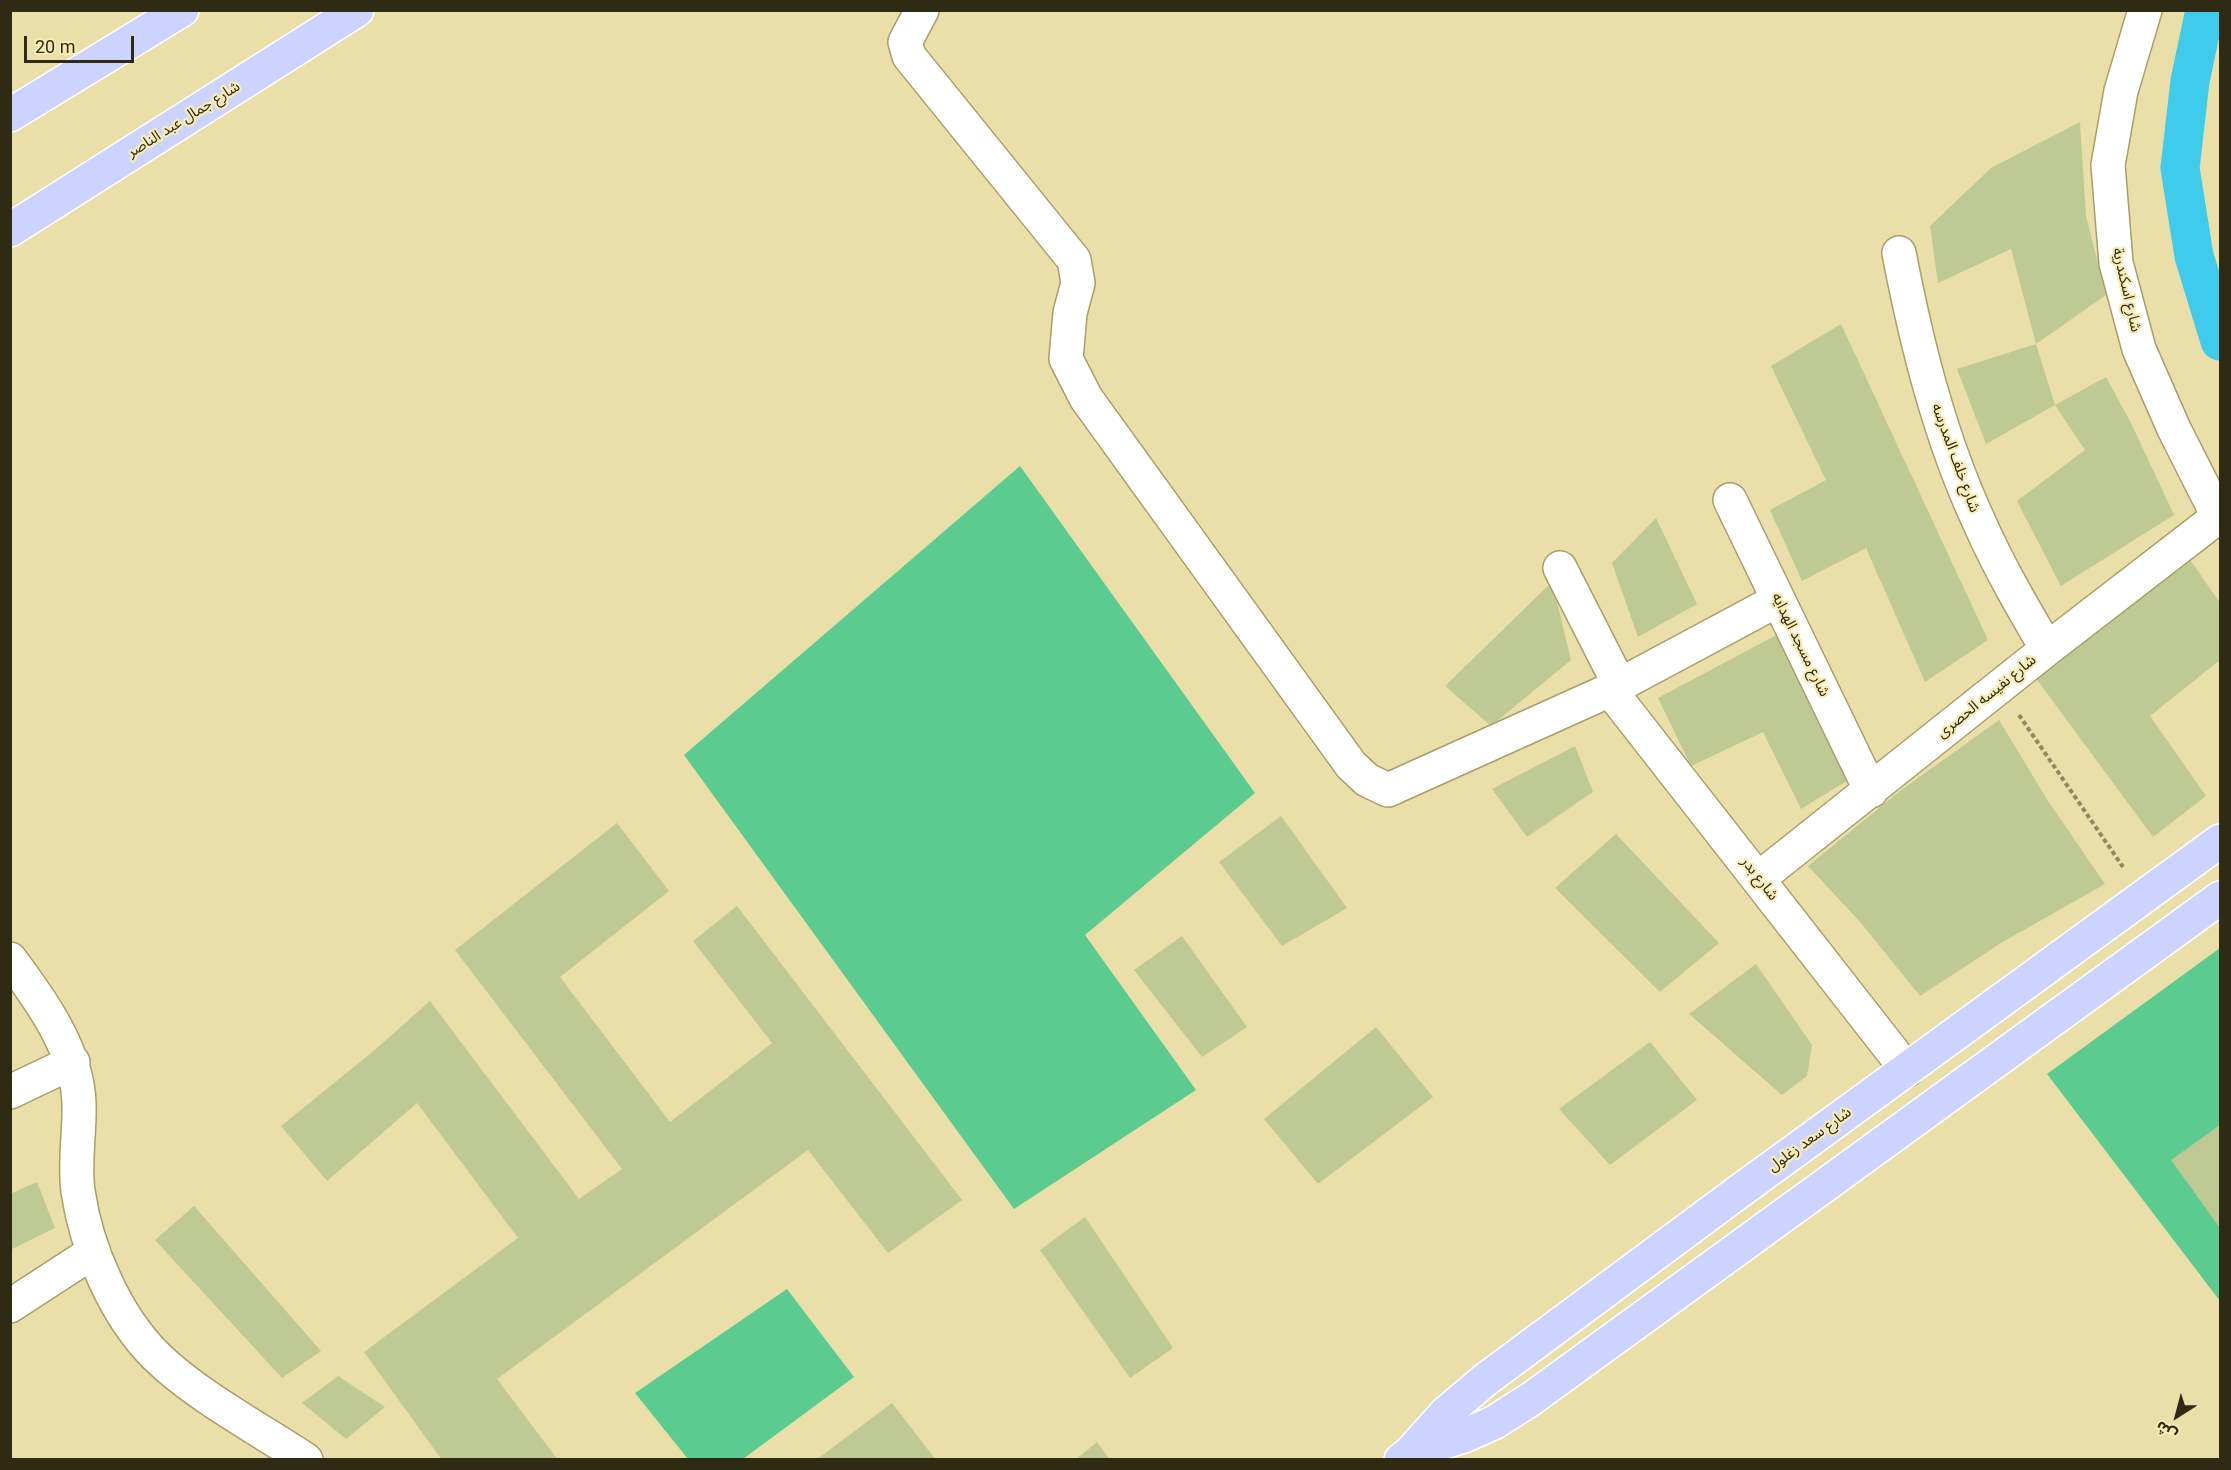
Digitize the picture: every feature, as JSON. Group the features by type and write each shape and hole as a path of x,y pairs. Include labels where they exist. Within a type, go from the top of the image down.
{"main road":[{"path":"10,115 182,10"},
{"name":"شارع جمال عبد الناصر","path":"10,230 357,10"},
{"name":"شارع سعد زغلول","path":"1405,1456 1446,1413 1485,1380 2220,841"},
{"name":"شارع سعد زغلول","path":"1405,1456 1464,1436 1494,1422 1531,1399 2220,898"}],"street":[{"path":"922,10 905,42 909,56 1074,260 1078,283 1070,313 1066,359 1086,398 1351,765 1367,780 1388,790 1615,687 1778,600"},
{"name":"شارع اسكندرية","path":"2145,10 2121,91 2108,165 2116,262 2139,349 2174,429 2219,519"},
{"name":"شارع خلف المدرسه","path":"1899,253 1921,357 1953,459 1995,556 2047,649"},
{"name":"شارع مسجد الهدايه","path":"1730,500 1871,790"},
{"name":"شارع نفيسه الحصرى","path":"1758,879 2047,649 2219,519"},
{"name":"شارع بدر","path":"1560,568 1615,687 1758,879 1907,1070"},
{"path":"10,959 38,996 73,1062 79,1101 78,1190 93,1252 124,1317 156,1356 202,1392 306,1460"},
{"path":"10,1092 73,1062"},
{"path":"10,1306 93,1252"}],"path":[{"path":"2000,687 2143,897"}],"green space":[{"path":"1020,466 1255,793 1085,935 1196,1090 1014,1209 684,755"},
{"path":"2220,948 2220,1301 2047,1074"},
{"path":"787,1289 854,1377 743,1459 688,1459 635,1393"}],"building":[{"path":"2080,122 2086,216 2106,295 2036,344 2011,249 1938,283 1930,226 1991,168"},
{"path":"1841,324 1988,640 1925,682 1866,548 1802,581 1770,510 1826,480 1771,366"},
{"path":"2036,344 2055,405 1986,444 1957,369"},
{"path":"2106,377 2131,423 2174,515 2061,586 2017,501 2085,450 2055,405"},
{"path":"1656,518 1697,604 1638,637 1612,563"},
{"path":"2191,561 2220,603 2220,660 2150,716 2206,796 2153,837 2035,677"},
{"path":"1552,582 1571,660 1491,726 1445,686"},
{"path":"1782,632 1855,776 1801,809 1763,732 1691,766 1658,698"},
{"path":"1999,720 2048,801 2105,884 2001,943 1920,996 1861,923 1808,866 1900,791"},
{"path":"1575,746 1593,792 1527,837 1492,789"},
{"path":"1281,816 1347,908 1282,946 1219,862"},
{"path":"617,823 669,891 560,977 670,1122 772,1043 693,941 737,906 962,1200 888,1253 808,1150 497,1379 558,1460 442,1460 364,1352 518,1238 417,1103 327,1181 281,1126 376,1049 430,1001 579,1199 622,1169 455,950"},
{"path":"1616,834 1719,943 1660,992 1555,888"},
{"path":"1182,936 1247,1027 1202,1057 1134,970"},
{"path":"1756,964 1812,1045 1807,1076 1782,1095 1689,1014"},
{"path":"1376,1027 1433,1097 1318,1184 1264,1119"},
{"path":"1650,1042 1697,1100 1610,1165 1559,1109"},
{"path":"2220,1125 2220,1228 2171,1160"},
{"path":"37,1182 55,1228 10,1250 10,1194"},
{"path":"194,1206 321,1351 282,1378 155,1240"},
{"path":"1085,1217 1173,1348 1130,1378 1040,1250"},
{"path":"338,1376 385,1407 346,1439 302,1403"},
{"path":"892,1403 936,1460 816,1460"},
{"path":"1097,1442 1110,1460 1075,1460"}],"waterway":[{"path":"2205,10 2190,81 2180,168 2194,256 2220,341"}]}
